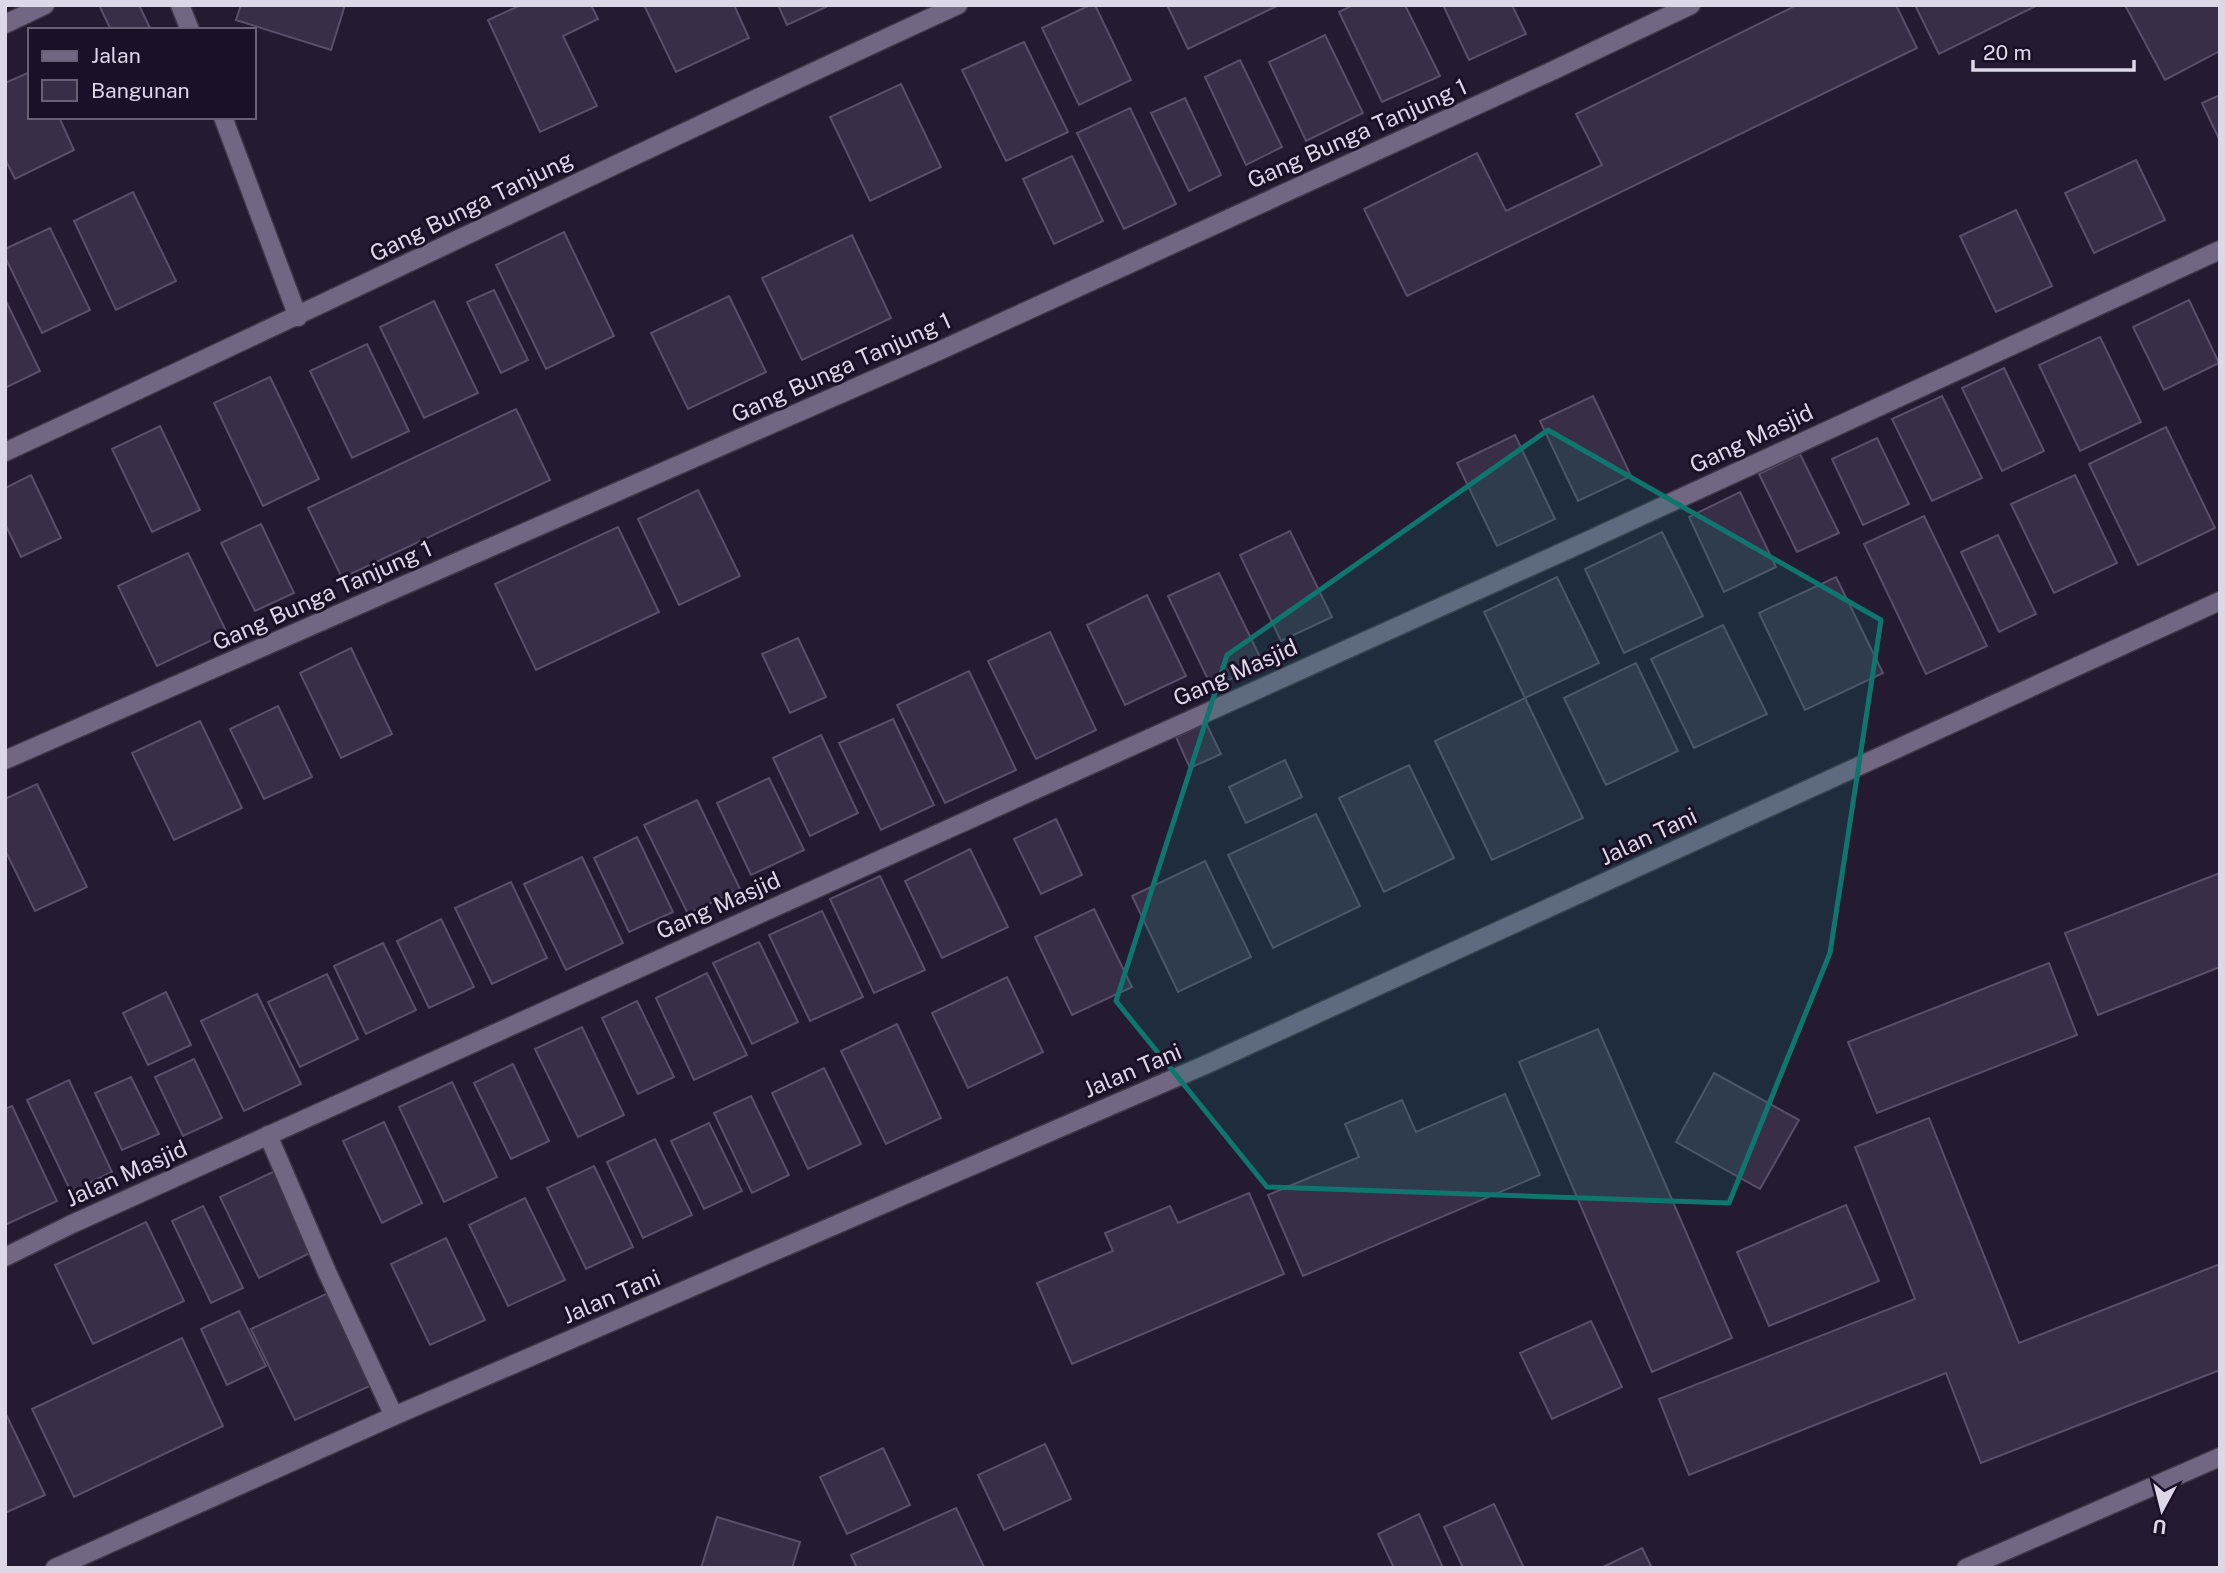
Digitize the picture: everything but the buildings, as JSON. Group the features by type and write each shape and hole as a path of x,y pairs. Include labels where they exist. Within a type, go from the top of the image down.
{"street":[{"path":"5,24 45,5"},
{"path":"180,5 189,28"},
{"name":"Gang Bunga Tanjung","path":"5,452 298,317 707,120 958,5"},
{"name":"Gang Bunga Tanjung 1","path":"5,760 941,350 1555,70 1691,5"},
{"path":"224,119 298,317"},
{"name":"Gang Masjid","path":"268,1135 1574,546 2220,250"},
{"name":"Jalan Tani","path":"55,1568 394,1416 1205,1065 2220,601"},
{"path":"268,1135 327,1272 394,1416"},
{"name":"Jalan Masjid","path":"5,1257 268,1135"},
{"path":"1966,1568 2220,1457"}],"highlighted area":[{"path":"1548,430 1881,620 1830,953 1729,1203 1267,1187 1116,1001 1227,655"}]}
